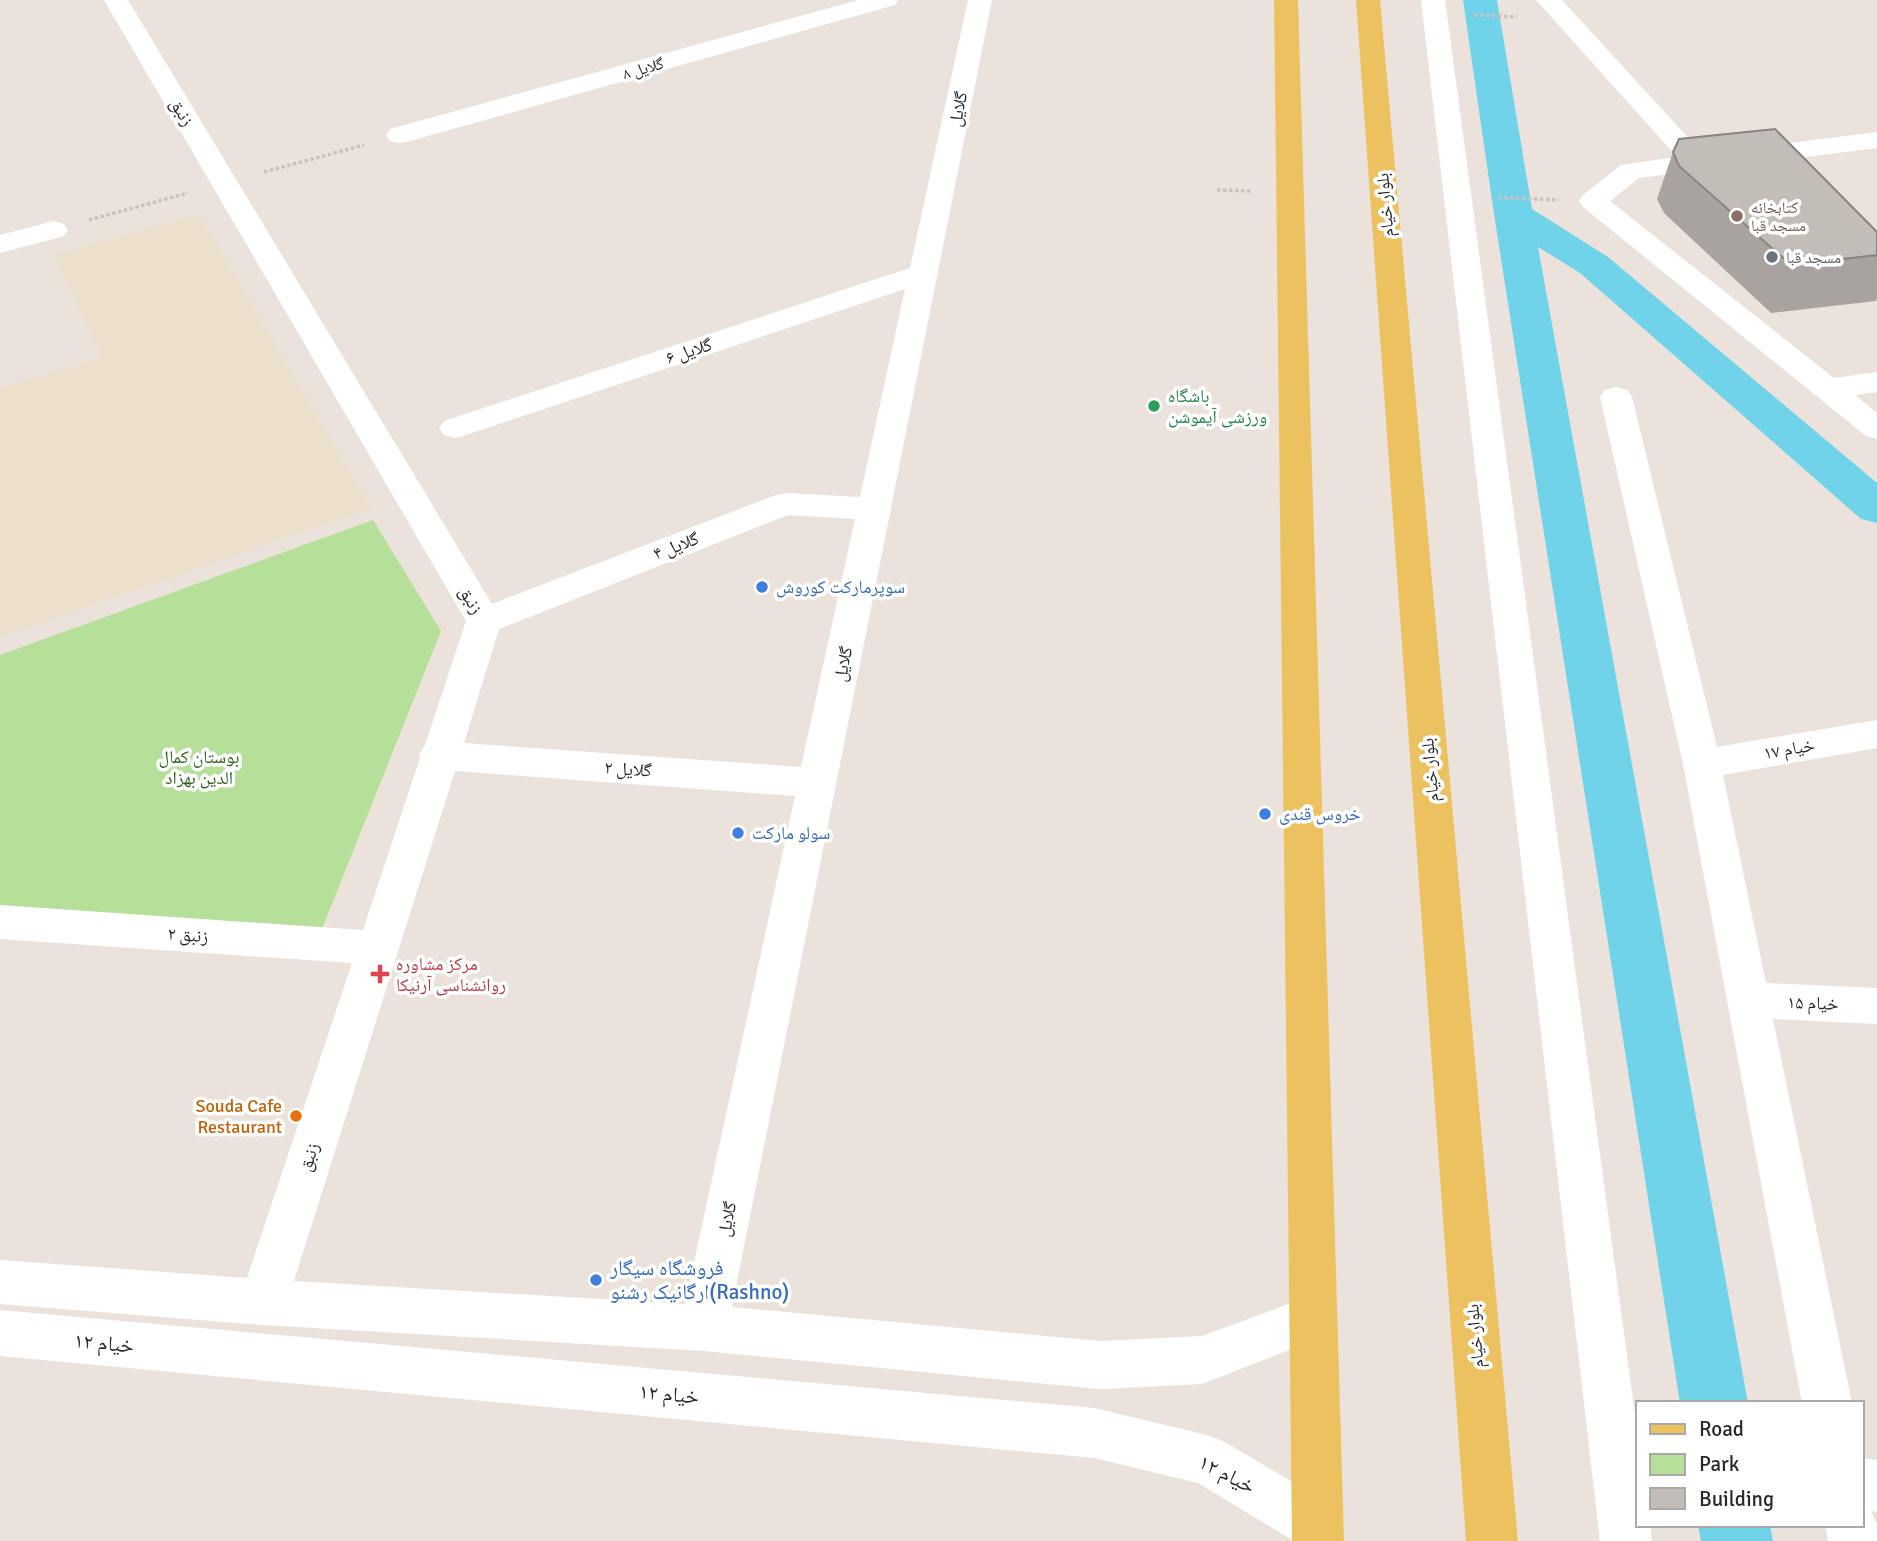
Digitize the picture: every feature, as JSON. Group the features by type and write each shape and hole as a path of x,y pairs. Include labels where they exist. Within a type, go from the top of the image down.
{"main road":[{"path":"1286,0 1318,1533"},
{"name":"بلوار خیام","path":"1368,0 1492,1541"}],"street":[{"name":"زنبق","path":"116,0 484,621 438,755 263,1301"},
{"name":"گلایل ۸","path":"400,135 886,0"},
{"name":"گلایل","path":"704,1328 980,0"},
{"path":"1548,0 1697,163"},
{"path":"1434,6 1626,1541"},
{"path":"1877,140 1631,171 1593,201 1877,429"},
{"path":"0,244 54,230"},
{"name":"گلایل ۶","path":"455,428 924,272"},
{"path":"1829,389 1877,382"},
{"path":"1616,397 1702,764 1827,1401"},
{"name":"گلایل ۴","path":"484,621 785,504 875,509"},
{"name":"خیام ۱۷","path":"1702,764 1877,734"},
{"name":"گلایل ۲","path":"438,755 818,783"},
{"name":"زنبق ۲","path":"0,922 377,948"},
{"name":"خیام ۱۵","path":"1748,1000 1877,1006"},
{"path":"0,1282 704,1328 1100,1365 1202,1360 1313,1318"},
{"name":"خیام ۱۲","path":"0,1333 1094,1433 1207,1460 1318,1533"}],"path":[{"path":"1434,6 1567,20"},
{"path":"1492,197 1593,201"}],"shaded area":[{"path":"199,214 371,508 0,637 0,389 103,357 54,255"}],"green space":[{"name":"بوستان کمال الدین بهزاد","path":"373,520 441,631 312,954 0,918 0,655"}],"building":[{"path":"1775,129 1877,232 1877,255 1791,265 1679,166 1673,152 1679,139"}],"waterway":[{"path":"1480,0 1513,214"},
{"path":"1513,214 1594,265 1877,508"},
{"path":"1513,214 1714,1401"},
{"path":"1734,1527 1737,1541"}],"place":[{"name":"کتابخانه مسجد قبا","path":"1737,216"},
{"name":"مسجد قبا","path":"1772,257"},
{"name":"باشگاه ورزشی آیموشن","path":"1154,406"},
{"name":"سوپرمارکت کوروش","path":"762,587"},
{"name":"خروس قندی","path":"1265,814"},
{"name":"سولو مارکت","path":"738,833"},
{"name":"مرکز مشاوره روانشناسی آرنیکا","path":"380,974"},
{"name":"Souda Cafe Restaurant","path":"296,1116"},
{"name":"فروشگاه سیگار ارگانیک رشنو(Rashno)","path":"596,1280"}]}
